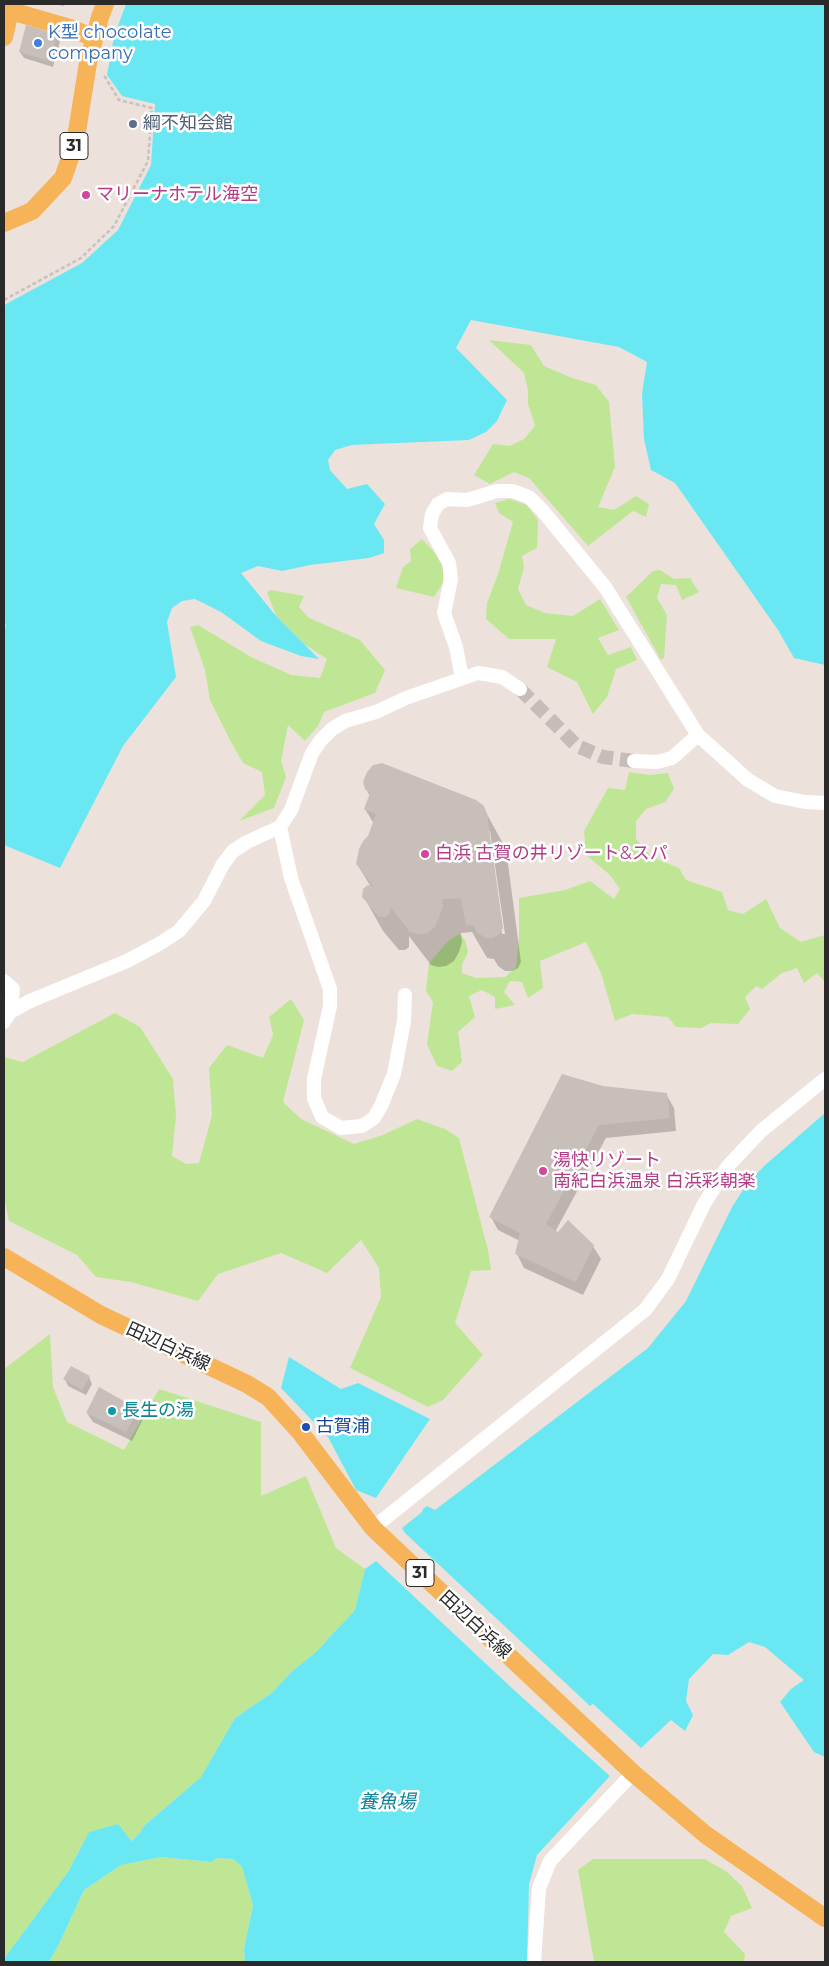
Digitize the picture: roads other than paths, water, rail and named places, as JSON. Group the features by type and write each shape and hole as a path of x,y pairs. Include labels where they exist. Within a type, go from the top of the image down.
{"main road":[{"path":"4,37 7,10 73,29 94,38 105,4"},
{"name":"31","path":"4,223 32,211 63,178 75,144 86,72 94,38"},
{"name":"田辺白浜線","path":"4,1257 101,1314 247,1384 268,1398 300,1432 373,1528 633,1772 706,1835 825,1918"}],"street":[{"path":"462,678 456,647 444,613 451,579 449,562 430,528 432,514 438,504 447,499 468,500 497,491 513,491 529,498 542,510 605,587 698,735 748,780 775,796 805,802 825,802"},
{"path":"7,1017 30,1001 127,961 179,931 204,901 223,864 233,851 247,842 280,827 291,810 312,753 332,729 345,721 376,712 406,698 478,673 502,677 520,689"},
{"path":"634,761 657,762 672,758 698,735"},
{"path":"280,827 291,878 330,989 330,1006 314,1080 314,1098 322,1117 341,1128 362,1126 374,1118 381,1106 394,1074 404,1020 405,995"},
{"path":"4,981 13,989 7,1017"},
{"path":"373,1528 645,1310 668,1279 704,1204 728,1166 761,1131 825,1078"},
{"path":"534,1962 539,1888 550,1861 633,1772"}],"water":[{"path":"126,4 825,4 825,665 794,658 778,630 675,483 651,470 644,439 642,394 647,362 619,347 471,320 456,348 507,400 497,421 486,432 469,440 352,445 335,450 328,460 330,470 347,489 367,484 385,504 374,524 384,540 384,553 369,558 310,565 282,571 258,566 241,573 276,616 319,659 301,656 261,641 221,612 195,599 182,601 172,608 167,622 176,677 123,746 60,868 4,845 4,634 6,624 4,622 4,307 6,304 82,263 118,230 151,165 155,104 122,96 107,75 114,37"},
{"path":"825,1113 825,1757 814,1752 780,1702 791,1689 804,1680 765,1647 749,1642 728,1655 713,1654 689,1679 686,1701 693,1715 685,1731 671,1720 641,1748 593,1704 590,1706 405,1533 402,1528 427,1506 435,1510 648,1348 686,1301 732,1207 747,1184 764,1166"},
{"path":"289,1357 341,1389 358,1383 430,1419 376,1498 356,1490 328,1437 281,1388"},
{"name":"養魚場","path":"376,1561 514,1690 610,1776 537,1855 529,1884 527,1962 245,1962 244,1949 253,1905 242,1867 233,1859 217,1858 211,1862 161,1857 121,1865 84,1890 49,1962 4,1962 6,1956 68,1872 89,1832 118,1824 131,1841 145,1825 201,1777 235,1718 273,1692 291,1672 315,1653 355,1610 365,1569"}],"tunnel":[{"path":"520,689 577,746 603,757 634,761"}],"place":[{"name":"K型 chocolate company","path":"38,43"},
{"name":"綱不知会館","path":"133,124"},
{"name":"マリーナホテル海空","path":"86,195"},
{"name":"白浜 古賀の井リゾート&スパ","path":"425,854"},
{"name":"湯快リゾート 南紀白浜温泉 白浜彩朝楽","path":"543,1171"},
{"name":"長生の湯","path":"112,1411"},
{"name":"古賀浦","path":"306,1427"}]}
